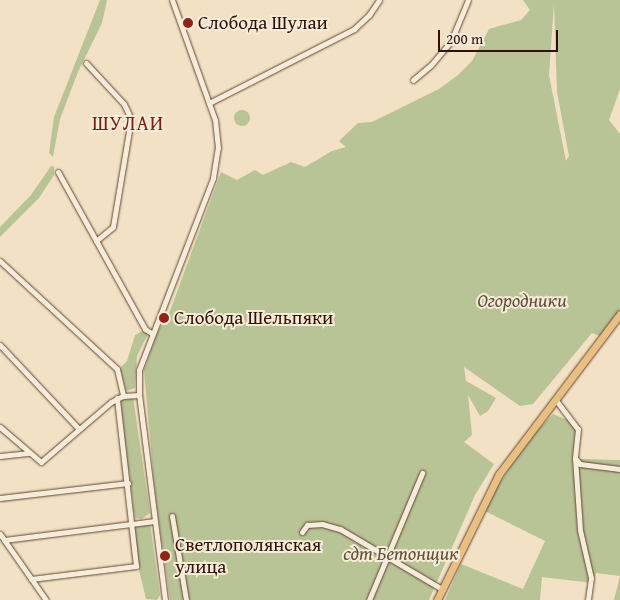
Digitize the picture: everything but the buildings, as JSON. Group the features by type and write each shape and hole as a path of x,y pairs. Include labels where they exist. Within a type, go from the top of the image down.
{"main road":[{"path":"437,600 499,474 620,314"}],"street":[{"path":"165,600 139,395 139,370 218,162 218,135 209,103 172,0"},
{"path":"209,103 354,29 367,18 379,0"},
{"path":"413,80 431,65 451,41 468,0"},
{"path":"86,63 124,104 131,119 113,227 96,241"},
{"path":"58,172 145,329 153,334"},
{"path":"0,261 117,369 120,397 136,566 31,579"},
{"path":"0,345 39,383 79,429"},
{"path":"0,427 41,462 120,397 139,395"},
{"path":"555,399 578,429 575,458 580,530 591,578 588,600"},
{"path":"0,456 30,453"},
{"path":"575,458 588,467 620,469"},
{"path":"369,600 422,474"},
{"path":"0,498 128,483"},
{"path":"172,516 186,600"},
{"path":"4,540 155,521"},
{"path":"302,532 307,525 322,524 340,529 442,589"},
{"path":"0,534 46,600"}],"green space":[{"path":"100,0 107,0 102,23 78,72 60,119 53,157 49,153 54,117"},
{"path":"523,0 620,0 620,89 609,120 620,134 620,307 617,315 600,336 592,333 533,404 520,406 464,367 466,381 496,398 488,411 480,416 468,395 472,435 464,442 494,464 475,495 429,600 170,600 155,494 144,370 157,333 170,311 221,172 237,180 255,170 263,175 291,162 305,167 332,151 346,147 339,141 358,123 372,122 439,89 458,75 472,61 489,29 521,20 530,10","holes":["554,4 557,92 569,156 566,161 549,75"]},
{"path":"242,110 250,118 242,126 234,118"},
{"path":"51,166 54,167 54,175 39,198 0,237 0,227 31,195"},
{"path":"144,330 148,334 137,356 135,388 126,391 120,368 127,361 135,335"},
{"path":"133,397 150,513 142,519 135,518 134,513 120,402 123,398"},
{"path":"553,414 570,421 576,432 574,443 578,459 620,460 620,576 596,573 593,583 542,577 540,600 445,600 461,564 523,589 545,541 485,511 494,491 531,437"},
{"path":"150,523 160,595 157,600 146,599 138,566 134,526"},
{"path":"620,576 620,600 614,600"}],"place":[{"name":"Слобода Шулаи","path":"188,23"},
{"name":"Слобода Шельпяки","path":"164,318"},
{"name":"Светлополянская улица","path":"165,556"}],"district":[{"name":"ШУЛАИ","path":"128,122"}],"park label":[{"name":"Огородники","path":"522,301"},
{"name":"сдт Бетонщик","path":"401,554"}]}
